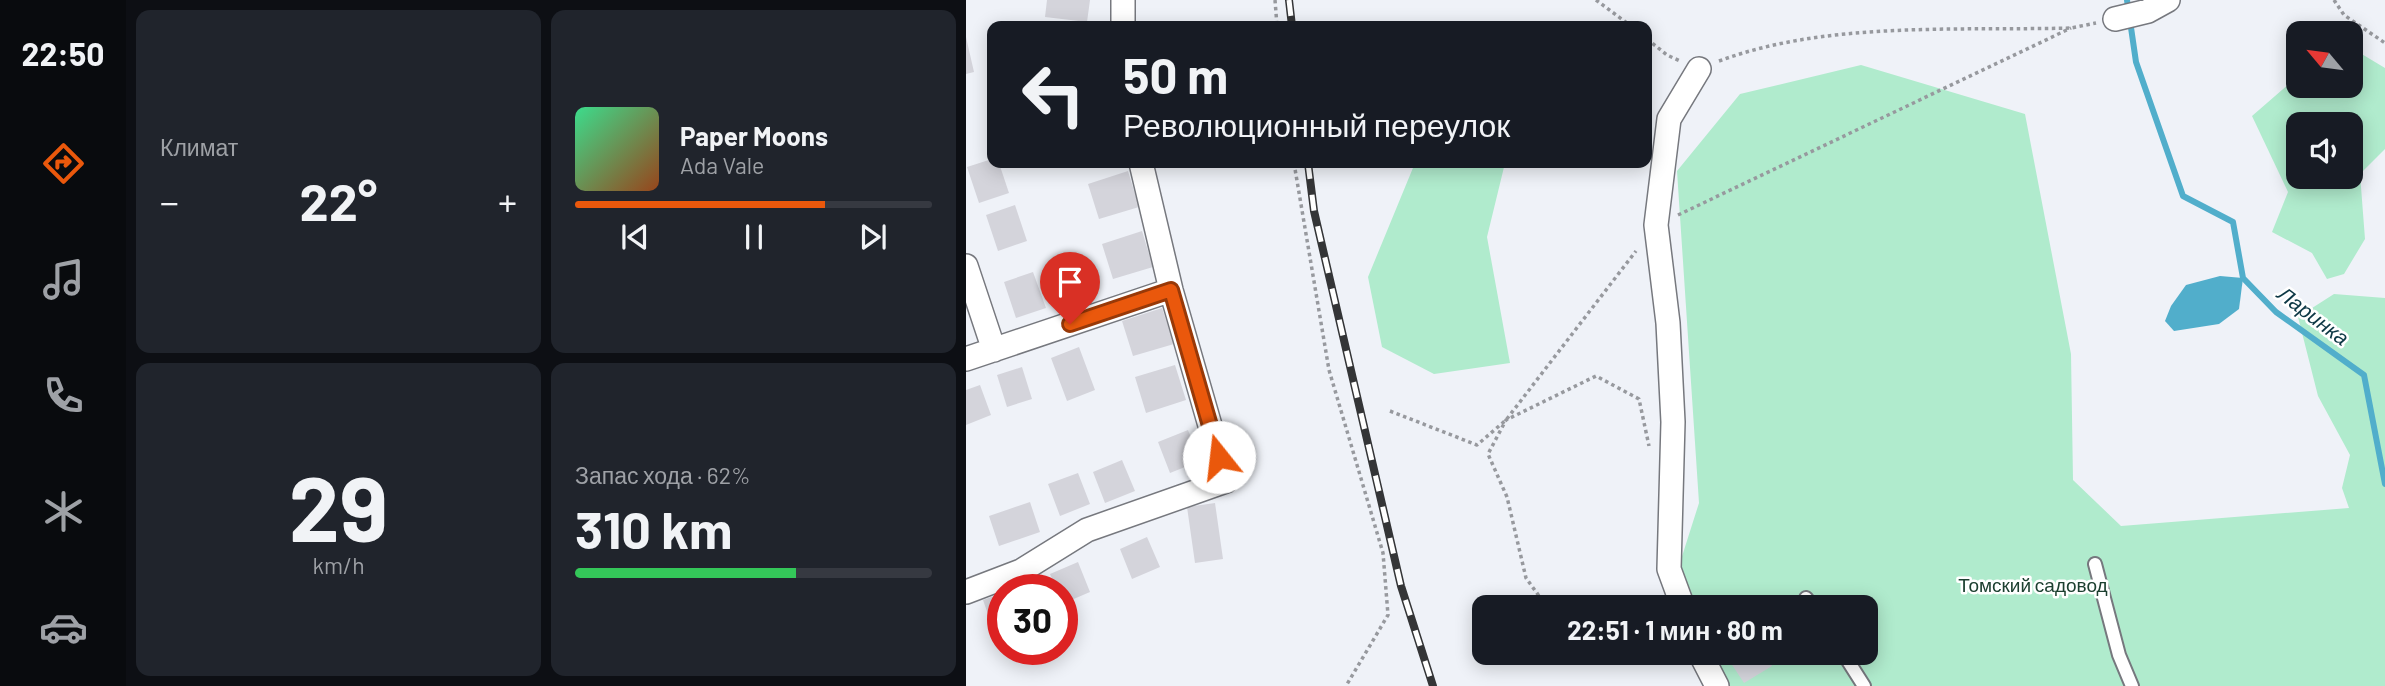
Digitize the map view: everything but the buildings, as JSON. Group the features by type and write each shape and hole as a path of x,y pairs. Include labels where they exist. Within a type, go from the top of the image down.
{"street":[{"path":"1123,0 1123,21"},
{"path":"2115,19 2143,13 2168,0"},
{"path":"1679,595 1669,569 1673,422 1668,323 1656,226 1669,118 1699,69"},
{"path":"966,592 1021,571 1087,530 1226,481 1171,290 1142,168"},
{"path":"966,265 994,350"},
{"path":"966,359 1171,290"},
{"path":"1706,665 1717,686"}],"lane":[{"path":"2095,564 2119,655 2132,686"},
{"path":"1851,665 1864,686"}],"path":[{"path":"1275,0 1277,21"},
{"path":"1596,0 1624,21"},
{"path":"2334,0 2344,16 2385,43"},
{"path":"1652,43 1667,55 1699,69 1755,48 1840,33 2071,28 2115,19"},
{"path":"1538,595 1526,578 1507,497 1488,454 1506,420 1656,226 2071,28"},
{"path":"1295,168 1329,370 1382,553 1388,605 1388,615 1346,686"},
{"path":"1390,411 1477,445 1506,420 1597,376 1639,399 1650,452"}],"green space":[{"path":"2363,55 2385,68 2385,149 2363,171 2363,112 2286,112 2286,188 2252,116 2286,86 2286,98 2363,98"},
{"name":"Томский садовод","path":"1861,65 2025,114 2071,354 2073,480 2121,526 2349,508 2342,488 2350,455 2318,396 2298,317 2334,294 2385,298 2385,686 1726,686 1715,665 1878,665 1878,595 1687,595 1678,569 1699,503 1677,171 1740,94"},
{"path":"1413,168 1504,168 1487,237 1510,363 1434,374 1382,347 1368,277"},
{"path":"2287,189 2361,189 2365,239 2344,274 2327,279 2312,253 2272,232 2288,192"}],"water":[{"path":"2220,276 2243,278 2239,309 2219,324 2174,331 2165,321 2171,306 2186,285"}],"waterway":[{"name":"Ларинка","path":"2127,0 2136,62 2183,196 2233,222 2243,278 2276,312 2364,375 2385,484"}],"railway":[{"path":"1289,0 1291,21"},
{"path":"1309,168 1314,211 1401,586 1433,686"}],"route":[{"path":"1070,324 1171,290 1219,457"}]}
